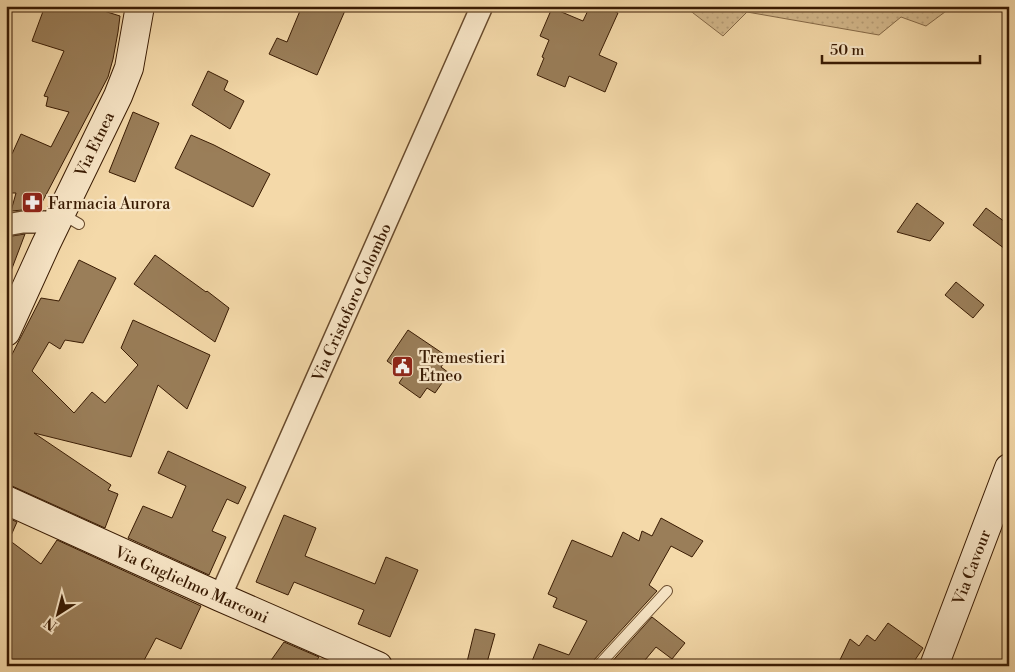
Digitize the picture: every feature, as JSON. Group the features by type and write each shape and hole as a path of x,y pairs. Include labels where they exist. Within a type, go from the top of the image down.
{"main road":[{"name":"Via Etnea","path":"6,332 66,220 118,96 129,68 140,6"},
{"name":"Via Cavour","path":"934,666 1009,468"},
{"name":"Via Guglielmo Marconi","path":"6,500 378,666"}],"street":[{"name":"Via Cristoforo Colombo","path":"220,597 482,6"},
{"path":"6,225 23,222 66,220"}],"lane":[{"path":"598,666 666,591"}],"shaded area":[{"path":"684,6 953,6 926,26 901,17 879,35 747,12 723,36"}],"building":[{"path":"45,6 88,6 120,16 118,32 108,77 38,210 11,211 16,193 6,193 6,154 12,154 21,134 51,147 69,112 46,106 48,97 44,96 64,51 32,41"},
{"path":"302,6 347,6 317,75 269,54 277,38 287,42"},
{"path":"590,6 603,6 618,13 599,55 617,63 605,92 569,76 565,87 537,75 549,40 540,36 552,8 583,21"},
{"path":"208,71 228,81 224,90 244,101 230,129 192,105"},
{"path":"133,112 159,123 135,182 109,172"},
{"path":"191,135 270,174 253,207 175,168"},
{"path":"917,203 944,223 930,241 897,232"},
{"path":"986,208 1009,225 1009,252 973,225"},
{"path":"25,234 8,279 6,279 6,237"},
{"path":"155,255 229,308 215,342 134,284"},
{"path":"79,260 116,278 83,343 65,340 60,349 49,342 32,371 74,413 92,392 105,403 138,365 121,348 133,320 210,355 187,409 158,385 131,457 34,433 111,485 108,490 118,494 105,528 6,485 6,366 41,298 59,301"},
{"path":"956,282 984,305 973,318 945,295"},
{"path":"408,330 448,357 441,367 449,373 435,393 427,388 420,398 399,383 405,374 387,361"},
{"path":"168,451 246,487 238,504 227,499 212,531 226,537 209,575 128,538 143,506 172,518 186,486 158,473"},
{"path":"284,515 316,528 305,556 375,584 386,557 418,570 390,637 358,624 364,610 294,582 288,595 256,582"},
{"path":"6,517 17,522 9,540 41,564 57,540 201,606 181,649 156,638 141,666 17,666 6,659"},
{"path":"661,518 703,541 692,557 671,546 649,585 657,591 593,661 591,666 530,666 539,644 569,655 587,621 553,607 557,598 548,594 572,540 612,557 623,532 639,541 642,531 652,536"},
{"path":"652,617 685,643 672,659 656,647 640,666 608,666"},
{"path":"888,623 923,648 911,666 837,666 850,639 859,646 867,635 875,641"},
{"path":"475,629 495,634 486,666 466,666"},
{"path":"284,642 319,657 313,666 267,666"}],"place":[{"name":"Farmacia Aurora","path":"32,203"},
{"name":"Tremestieri Etneo","path":"403,366"}]}
